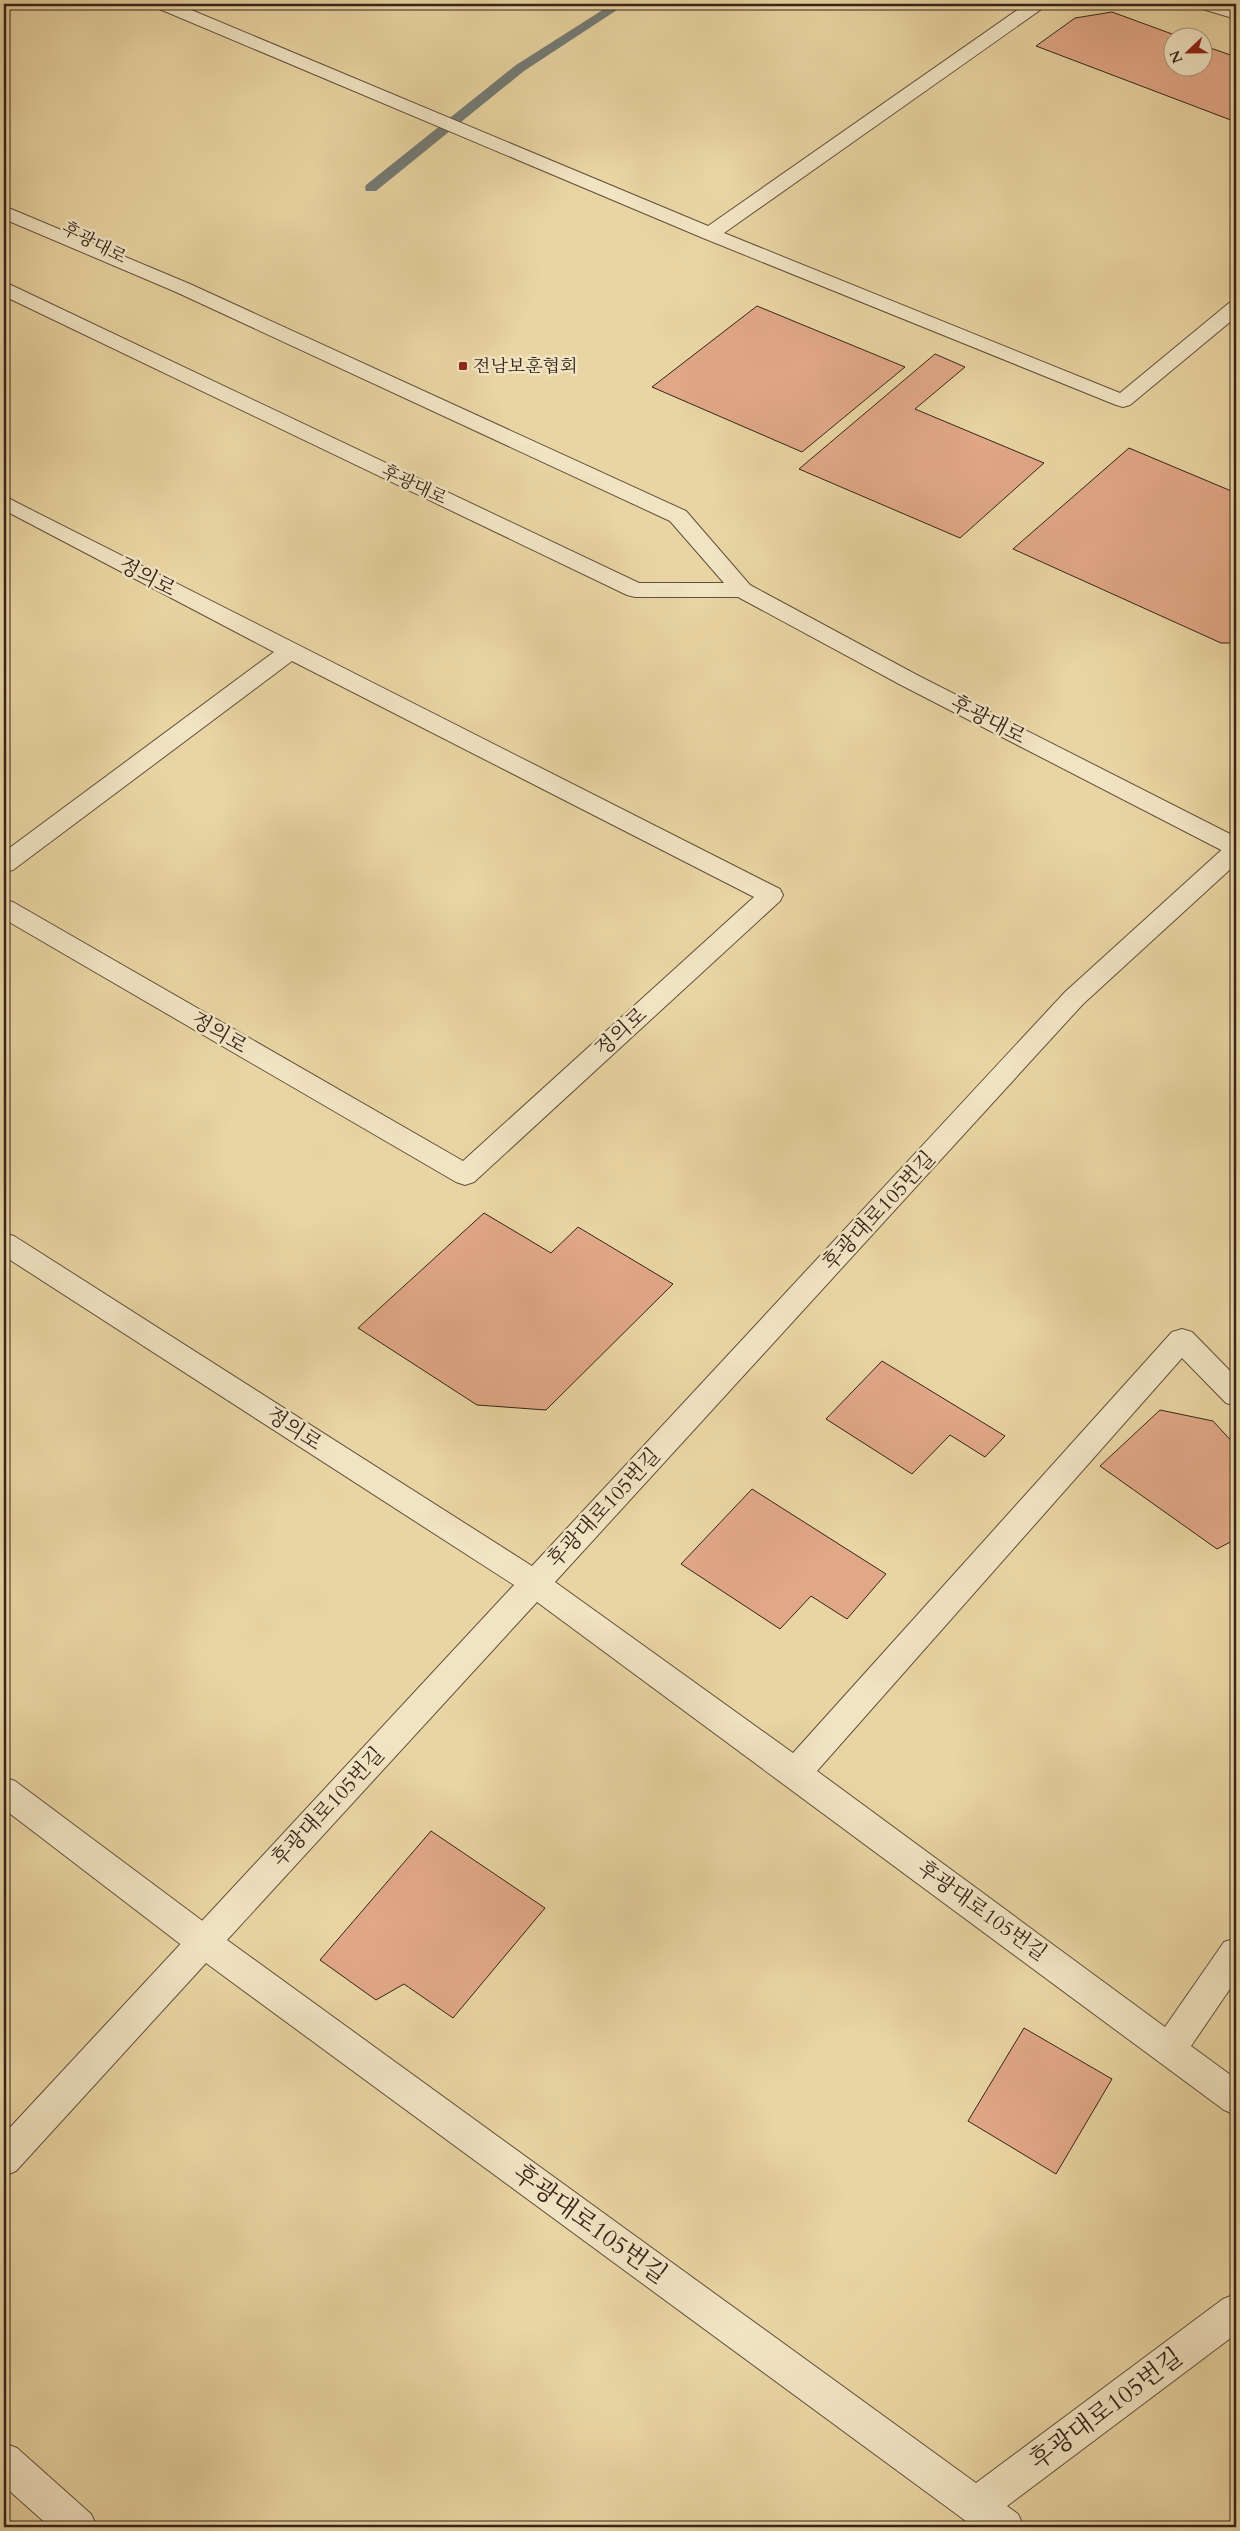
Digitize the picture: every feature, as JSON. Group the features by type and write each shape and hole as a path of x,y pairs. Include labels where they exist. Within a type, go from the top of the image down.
{"street":[{"path":"164,4 617,193 710,234 1123,401 1236,307"},
{"path":"184,12 200,4"},
{"path":"710,234 1037,4"},
{"path":"1205,4 1236,14"},
{"name":"후광대로","path":"4,198 183,288"},
{"name":"후광대로","path":"4,212 183,288 678,516 742,590 918,684 1236,847"},
{"name":"후광대로","path":"4,289 635,590 742,590"},
{"name":"후광대로","path":"4,295 97,334"},
{"name":"정의로","path":"4,502 290,651 771,894 465,1175 4,908"},
{"path":"4,864 290,651"},
{"name":"후광대로105번길","path":"4,2159 1074,998 1236,851"},
{"name":"정의로","path":"4,1243 534,1584"},
{"path":"795,1774 1182,1340 1236,1395"},
{"name":"후광대로105번길","path":"534,1584 1236,2099"},
{"path":"4,1791 204,1942"},
{"name":"후광대로105번길","path":"204,1942 1005,2527"},
{"path":"1169,2049 1236,1953"},
{"name":"후광대로105번길","path":"976,2506 1236,2312"},
{"path":"4,2461 78,2527"}],"building":[{"path":"1112,12 1162,30 1162,78 1212,78 1212,49 1236,57 1236,122 1036,46 1075,18"},
{"path":"757,306 905,367 802,452 652,387"},
{"path":"935,354 965,367 915,409 1044,463 960,538 799,469"},
{"path":"1129,448 1236,493 1236,643 1221,643 1013,549"},
{"path":"484,1213 551,1253 578,1227 673,1284 546,1410 477,1405 358,1328"},
{"path":"882,1361 1005,1436 985,1457 950,1435 912,1474 826,1419"},
{"path":"1160,1410 1213,1421 1236,1446 1236,1539 1217,1549 1100,1466"},
{"path":"752,1489 886,1574 847,1619 811,1596 780,1629 681,1564"},
{"path":"431,1831 545,1908 453,2018 404,1984 376,2000 320,1960"},
{"path":"1024,2028 1112,2079 1056,2174 968,2121"}],"waterway":[{"path":"371,188 520,68 620,4"}],"place":[{"name":"전남보훈협회","path":"463,366"}]}
